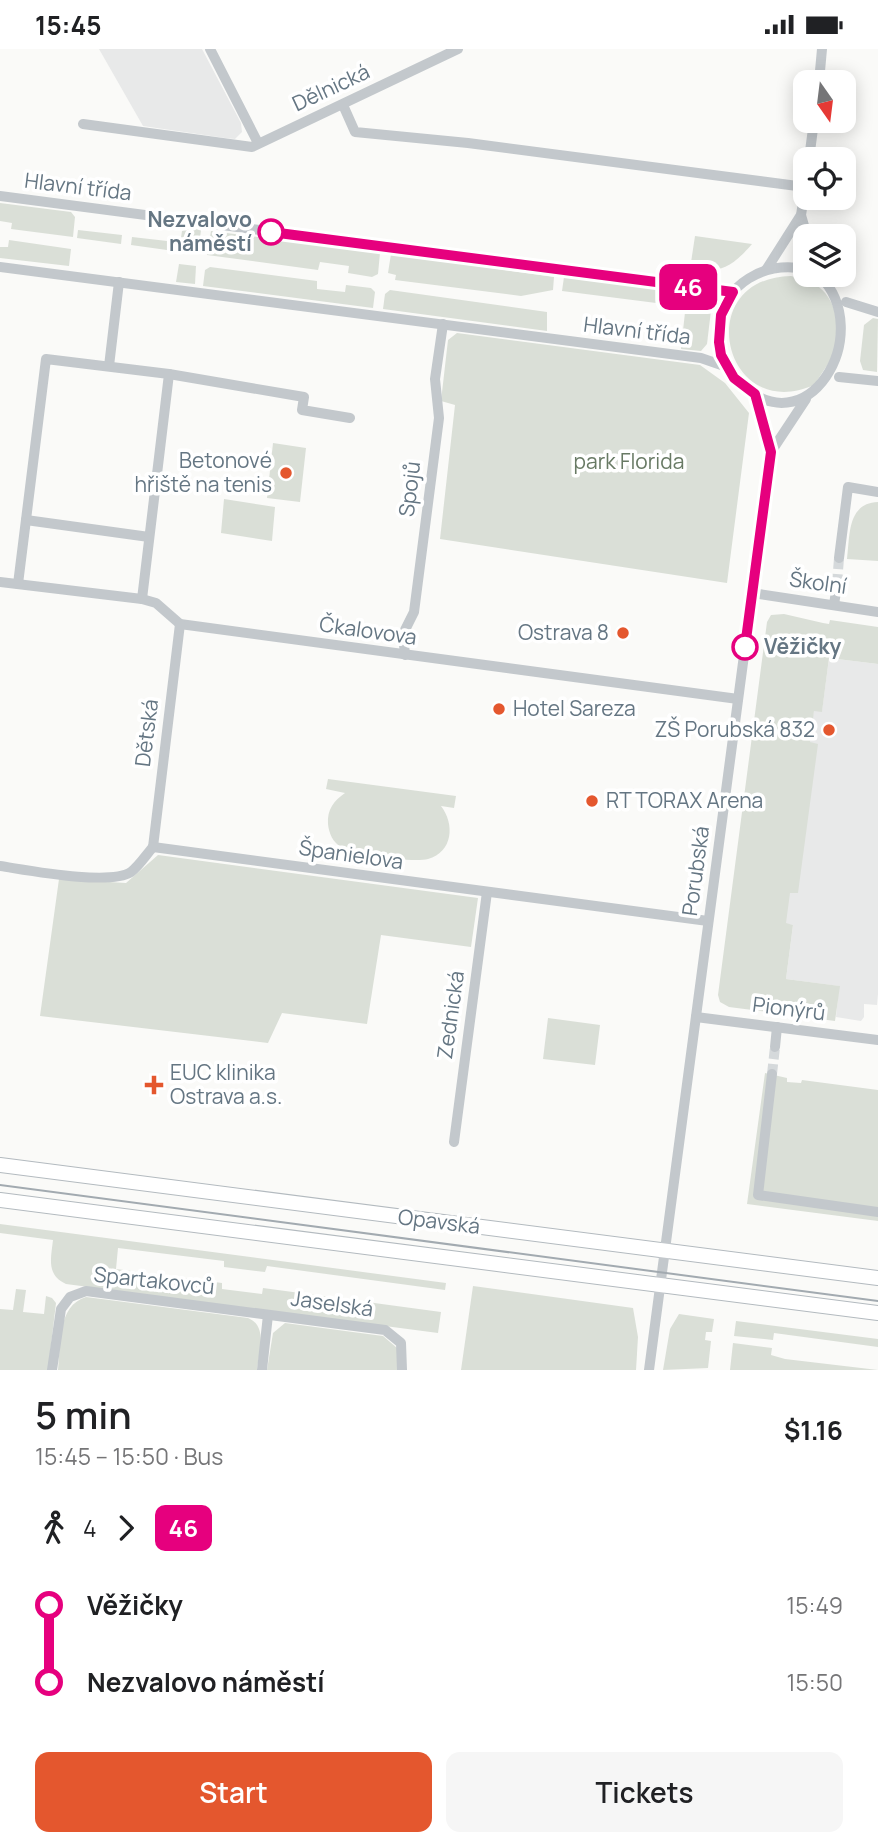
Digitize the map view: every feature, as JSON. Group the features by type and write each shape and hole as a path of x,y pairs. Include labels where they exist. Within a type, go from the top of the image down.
{"main road":[{"name":"Opavská","path":"0,1165 878,1279"},
{"name":"Opavská","path":"0,1200 659,1279 878,1313"}],"street":[{"path":"83,124 252,146 258,143 210,49"},
{"name":"Dělnická","path":"258,143 458,49"},
{"path":"819,70 822,49"},
{"path":"343,105 355,132 468,143 793,186"},
{"name":"Hlavní třída","path":"0,196 733,292"},
{"path":"766,270 802,210"},
{"path":"801,215 804,224"},
{"name":"Hlavní třída","path":"0,267 701,358 727,367"},
{"path":"793,268 766,270 743,282 733,292 721,315 719,328 719,342 727,367 734,378 755,394 780,402 806,399 819,394 839,377 846,366"},
{"path":"108,366 120,282"},
{"path":"834,287 846,302 854,327"},
{"path":"846,302 878,312"},
{"name":"Spojů","path":"405,655 402,640 414,612 439,418 435,379 443,324"},
{"path":"18,584 46,359 169,373 304,397 302,409 350,418"},
{"path":"142,599 169,373"},
{"path":"839,377 878,381"},
{"name":"Porubská","path":"649,1370 771,452 755,394"},
{"path":"771,452 806,399"},
{"path":"839,558 848,487 878,492"},
{"path":"26,520 149,537"},
{"path":"0,582 142,599 156,603 180,624"},
{"path":"834,605 837,584"},
{"name":"Školní","path":"752,593 878,612"},
{"name":"Čkalovova","path":"180,624 738,699"},
{"name":"Dětská","path":"153,847 180,624"},
{"path":"0,866 78,876 116,877 130,872 153,847"},
{"name":"Španielova","path":"153,847 708,921"},
{"name":"Zednická","path":"454,1143 487,892"},
{"name":"Pionýrů","path":"695,1017 878,1040"},
{"path":"775,1047 777,1027"},
{"path":"772,1074 758,1195 878,1212"},
{"name":"Spartakovců","path":"52,1370 61,1309 70,1297 86,1291 268,1315"},
{"path":"262,1370 268,1315"},
{"name":"Jaselská","path":"268,1315 384,1331 401,1343 402,1370"}],"shaded area":[{"path":"99,49 202,49 241,123 242,132 235,139 143,126"},
{"path":"829,658 878,664 878,994 877,1005 864,1004 864,1017 861,1021 836,1017 839,986 786,979 793,925 786,924 786,916 811,727 814,710 822,711"}],"green space":[{"path":"0,203 71,212 75,217 73,237 11,229 12,223 0,221"},
{"path":"188,228 201,230 198,254 179,251 182,231"},
{"path":"78,230 122,235 121,244 77,238"},
{"path":"211,231 380,253 378,274 372,277 348,273 349,266 320,262 318,270 207,255"},
{"path":"695,236 752,244 738,259 725,267 710,270 690,269"},
{"path":"132,237 176,242 174,251 131,245"},
{"path":"9,240 71,249 69,266 0,258 0,247 8,247"},
{"path":"391,254 554,277 553,290 521,296 395,280 396,275 388,273"},
{"path":"179,264 196,266 195,284 176,282"},
{"path":"210,267 317,281 317,289 345,292 346,285 371,288 375,292 373,308 203,286 205,270"},
{"path":"791,276 793,287 818,287 829,298 844,340 814,385 783,392 758,385 740,369 730,346 730,322 739,300 759,283"},
{"path":"564,277 677,292 676,299 664,304 562,291"},
{"path":"390,290 547,312 547,331 383,309 385,294"},
{"path":"687,294 706,296 712,302 707,344 701,351 681,349"},
{"path":"873,318 878,319 877,372 863,370 860,361 864,325"},
{"name":"park Florida","path":"457,333 700,365 725,383 749,413 727,583 440,539 455,405 441,401 448,340"},
{"name":"Betonové hřiště na tenis","path":"273,443 306,448 300,502 267,498"},
{"path":"224,499 275,507 272,541 221,533"},
{"path":"878,502 878,561 847,559 855,514 860,508"},
{"path":"784,614 829,624 830,620 878,627 878,664 829,658 822,712 814,711 810,742 818,744 798,893 790,893 786,923 793,925 786,979 840,986 835,1021 729,1007 720,1002 718,995 767,622 771,615"},
{"path":"328,779 456,796 454,808 441,806 450,829 447,844 436,855 421,860 370,855 341,847 330,834 328,819 332,806 345,793 326,789"},
{"path":"158,855 478,898 471,947 381,935 367,1024 282,1013 268,1043 40,1016 59,879 126,883"},
{"path":"548,1018 600,1025 595,1065 543,1059"},
{"path":"765,1073 787,1078 787,1082 801,1083 802,1080 878,1090 878,1221 747,1204"},
{"path":"0,1224 446,1283 445,1290 267,1266 265,1272 224,1267 224,1261 118,1248 116,1269 222,1283 222,1289 262,1294 263,1288 441,1312 438,1333 66,1284 55,1276 51,1265 53,1240 0,1233"},
{"path":"473,1286 633,1308 638,1337 636,1370 461,1370"},
{"path":"16,1289 26,1290 23,1312 44,1314 46,1296 56,1303 48,1370 0,1370 0,1309 13,1310"},
{"path":"86,1297 248,1318 258,1327 260,1333 257,1370 58,1370 65,1317 77,1302"},
{"path":"679,1314 714,1319 712,1332 706,1332 705,1340 711,1341 708,1368 663,1370 670,1329"},
{"path":"736,1321 878,1339 878,1347 774,1333 773,1340 734,1336"},
{"path":"285,1323 383,1336 397,1348 398,1370 267,1370 273,1333"},
{"path":"733,1343 772,1348 771,1355 785,1359 878,1370 730,1370"}],"tunnel":[{"path":"837,584 839,558"},
{"path":"772,1074 775,1047"}],"tram line":[{"path":"0,1185 878,1301"}],"bus line":[{"name":"46","path":"271,232 733,292 721,315 721,355 734,378 755,394 771,452 745,647"}],"place":[{"name":"Nezvalovo náměstí","path":"271,232"},
{"name":"Betonové hřiště na tenis","path":"286,473"},
{"name":"Ostrava 8","path":"623,633"},
{"name":"Věžičky","path":"745,647"},
{"name":"Hotel Sareza","path":"499,709"},
{"name":"ZŠ Porubská 832","path":"829,730"},
{"name":"RT TORAX Arena","path":"592,801"},
{"name":"EUC klinika Ostrava a.s.","path":"154,1085"}]}
